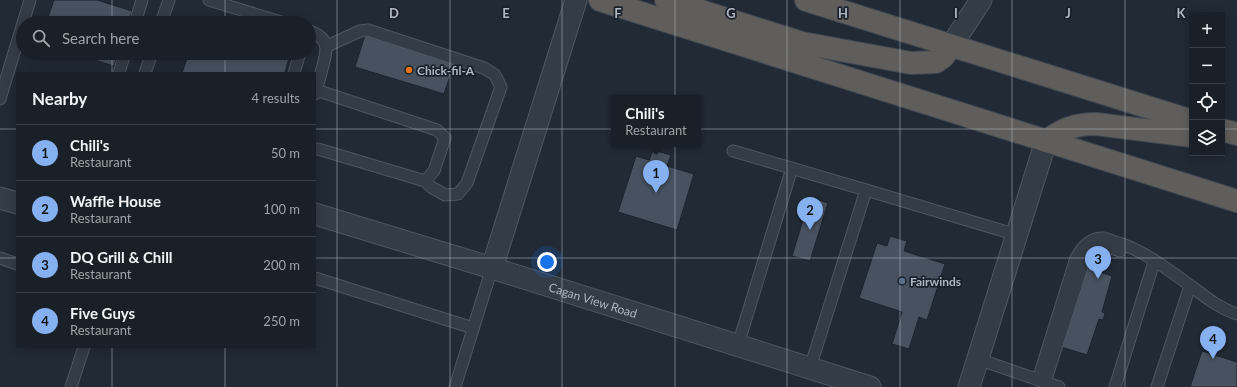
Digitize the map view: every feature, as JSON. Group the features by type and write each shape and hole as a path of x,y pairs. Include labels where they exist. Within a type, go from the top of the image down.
{"highway":[{"path":"600,0 1237,200"},
{"path":"666,0 802,42 911,63 936,62 944,57 951,46"},
{"path":"806,0 1189,120"},
{"path":"1046,141 1064,129 1083,124 1096,124 1189,136"},
{"path":"1225,131 1237,134"},
{"path":"1225,140 1237,142"}],"street":[{"path":"492,268 576,0"},
{"path":"951,46 981,0"},
{"path":"969,387 1046,141"},
{"path":"0,198 16,203"},
{"name":"Cagan View Road","path":"316,214 870,387"}],"lane":[{"path":"26,16 30,0"},
{"path":"136,16 142,0"},
{"path":"163,16 169,0"},
{"path":"209,0 261,16"},
{"path":"316,149 425,181 431,187 445,195 458,194 467,183 501,87 495,75 484,68 368,30 360,31 327,46"},
{"path":"316,34 323,39 327,46 316,92 437,130 445,138 434,171 425,181"},
{"path":"0,99 12,75 16,58"},
{"path":"119,72 123,60"},
{"path":"145,72 150,60"},
{"path":"294,72 298,60"},
{"path":"733,151 1017,235"},
{"path":"738,345 792,168"},
{"path":"810,368 866,190"},
{"path":"1042,381 1083,264 1094,248 1108,247 1132,255 1142,254 1217,305 1237,314"},
{"path":"0,258 16,264"},
{"path":"1115,387 1154,262"},
{"path":"454,387 492,268"},
{"path":"316,278 473,328"},
{"path":"1156,387 1190,286"},
{"path":"71,387 84,348"},
{"path":"978,359 1059,387"}],"building":[{"path":"54,0 97,0 132,11 130,16 48,16"},
{"path":"365,35 462,65 457,78 450,76 444,94 355,67"},
{"path":"95,60 116,60 114,66"},
{"path":"187,60 288,60 285,72 182,72"},
{"path":"653,150 671,155 667,166 694,174 677,230 618,212 636,156 649,160"},
{"path":"810,197 828,203 810,261 792,256"},
{"name":"Fairwinds","path":"890,236 907,241 904,251 945,264 927,320 919,317 909,349 892,344 902,312 859,298 877,243 887,246"},
{"path":"1087,268 1112,276 1102,312 1105,313 1103,320 1099,319 1087,355 1061,347"},
{"path":"1202,351 1237,362 1237,387 1190,387"}],"place":[{"name":"Chick-fil-A","path":"409,70"},
{"name":"Chili's","path":"656,193"},
{"name":"Waffle House","path":"810,230"},
{"name":"DQ Grill & Chill","path":"1098,279"},
{"name":"Fairwinds","path":"902,281"},
{"name":"Five Guys","path":"1213,359"}]}
